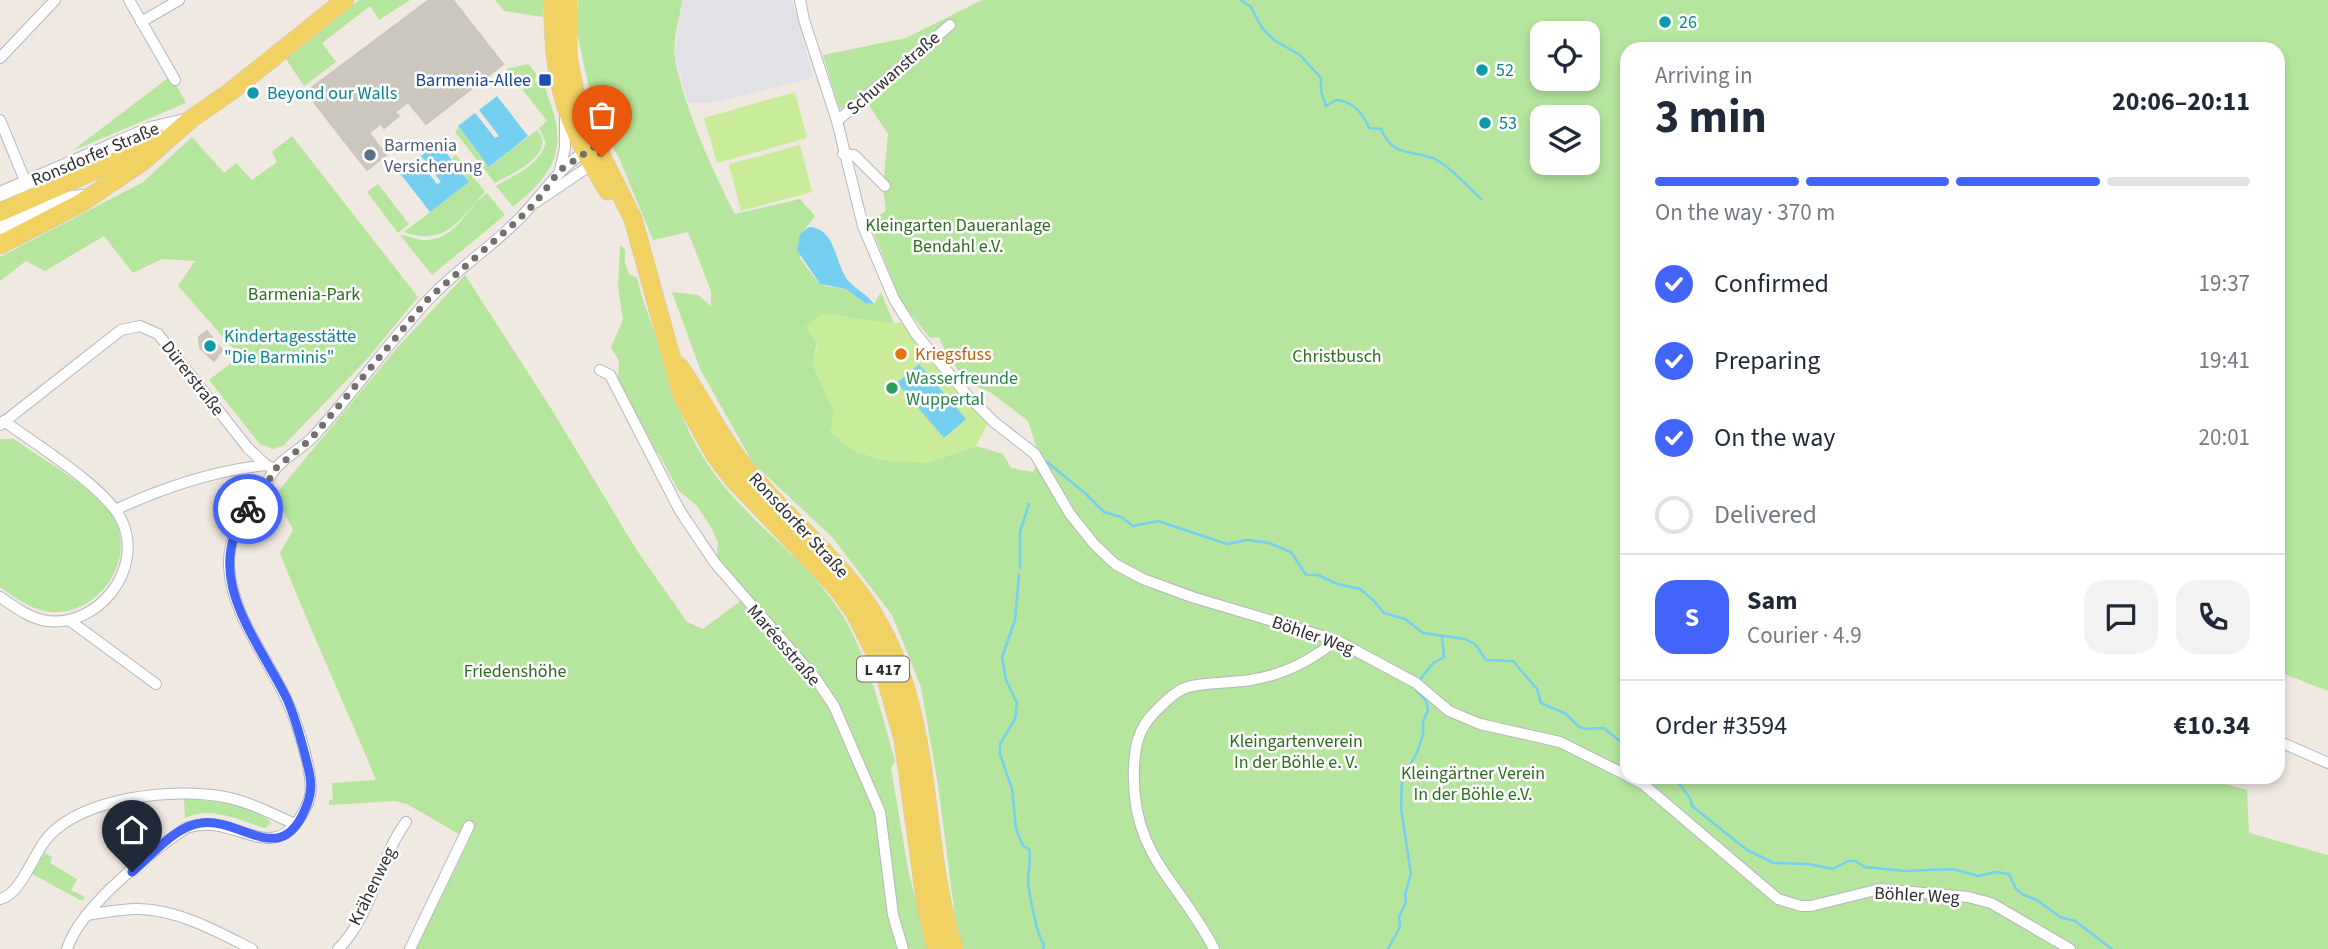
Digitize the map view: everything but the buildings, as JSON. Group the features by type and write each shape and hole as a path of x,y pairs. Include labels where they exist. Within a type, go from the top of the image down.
{"main road":[{"name":"Ronsdorfer Straße","path":"94,196 154,140 174,133 345,0"},
{"name":"Ronsdorfer Straße","path":"553,0 555,64 565,110 633,219 682,396 715,455 754,502 837,588 855,613 876,653 903,739 926,906 936,949"},
{"name":"Ronsdorfer Straße","path":"568,0 566,26 571,73 594,155"},
{"path":"0,212 123,158 154,140"},
{"path":"0,245 94,196"},
{"name":"Ronsdorfer Straße","path":"673,357 739,461 838,564 857,588 886,636 899,666 917,730 941,897 954,949"}],"street":[{"path":"0,58 55,0"},
{"path":"129,0 175,80"},
{"path":"141,22 179,0"},
{"path":"800,0 837,121 843,154 855,155 885,186"},
{"name":"Schuwanstraße","path":"837,121 950,24"},
{"path":"536,202 560,170 565,148 565,110"},
{"path":"0,120 26,183"},
{"name":"Ronsdorfer Straße","path":"0,194 154,140 191,120"},
{"name":"Böhler Weg","path":"843,154 863,226 902,312 968,396 994,422 1035,454 1070,514 1094,544 1115,564 1143,579 1192,597 1336,640 1416,683 1449,711 1480,724 1560,742 1620,772"},
{"path":"560,170 594,155"},
{"path":"115,510 148,494 198,477 270,467 311,439 429,298 536,202 594,155"},
{"name":"Ronsdorfer Straße","path":"0,227 64,199 94,196"},
{"name":"Dürerstraße","path":"2,423 121,330 140,326 158,334 248,448 270,467"},
{"name":"Maréesstraße","path":"600,370 610,375 681,511 715,563 816,679 834,706 880,812 893,915 903,949"},
{"path":"0,597 34,618 49,621 69,620 95,611 115,588 123,573 127,539 122,522 103,495 2,423"},
{"path":"67,949 86,915 112,888 186,828 199,823 214,823 262,839 273,839 289,831 307,805 311,787 298,726 286,698 251,637 229,567 230,545 234,532 262,493 270,467"},
{"path":"69,620 156,684"},
{"path":"1214,949 1158,867 1143,836 1133,799 1136,740 1142,727 1155,712 1173,695 1187,687 1271,676 1316,657 1336,640"},
{"path":"2285,744 2328,763"},
{"name":"Böhler Weg","path":"1641,784 1778,899 1801,906 1880,889 1968,897 1991,904 2070,949"},
{"path":"0,899 14,893 38,851 57,828 83,813 111,803 169,795 205,794 240,801 295,824"},
{"name":"Krähenweg","path":"338,949 356,923 396,836 406,822"},
{"path":"410,949 468,826"},
{"path":"86,915 140,909 158,911 194,922 252,949"}],"shaded area":[{"path":"682,0 792,0 813,78 718,102 688,103 675,56"}],"green space":[{"path":"359,0 410,0 379,20 370,6 322,43 336,62 304,86 286,59"},
{"path":"495,0 544,0 543,17 504,11"},
{"name":"Christbusch","path":"578,0 682,0 675,45 679,78 700,138 735,214 800,199 815,216 805,229 800,258 816,280 825,286 846,289 865,303 874,304 881,292 894,324 821,314 813,365 834,411 926,463 976,446 1003,454 1011,468 1033,472 1040,458 1028,421 990,392 969,384 948,357 939,337 930,338 901,302 869,221 886,211 883,188 888,134 863,96 839,109 823,55 906,38 982,0 2328,0 2328,691 2285,674 2285,42 1620,42 1620,784 2225,784 2247,790 2249,833 2328,855 2328,949 964,949 957,932 938,785 921,687 892,615 832,537 753,463 700,369 672,292 698,295 711,306 711,291 688,232 653,240 619,158 603,129 589,88 577,32"},
{"path":"528,64 536,73 535,83 540,79 538,74 542,74 557,127 557,141 551,165 544,176 536,187 513,207 496,186 532,164 546,143 539,128 547,121 523,90 525,87 520,86 506,69"},
{"path":"168,78 174,81 186,103 72,151"},
{"path":"795,92 807,138 717,163 704,118"},
{"path":"459,128 489,167 537,130 542,139 542,147 530,162 495,183 455,132"},
{"name":"Barmenia-Park","path":"292,136 418,297 367,359 283,446 273,449 260,444 209,380 240,356 178,286 195,261 162,259 133,273 104,236 45,271 26,261 0,281 0,257 143,182 192,137 224,173 236,163 252,180 277,162 272,152"},
{"path":"800,145 812,192 741,211 729,164"},
{"path":"456,155 485,192 451,228 441,233 419,236 404,232 469,182 452,158"},
{"path":"378,184 409,224 398,233 367,192"},
{"path":"487,193 505,215 432,275 400,235 424,240 438,238 454,228"},
{"name":"Friedenshöhe","path":"620,245 625,249 625,263 629,274 637,278 681,413 708,465 735,499 825,591 856,641 875,692 895,761 891,768 908,869 927,949 416,949 469,840 407,804 394,801 329,805 329,800 333,800 332,783 376,780 280,553 293,530 284,512 270,501 397,348 465,275 552,410 636,549 687,622 703,629 747,596 717,556 718,543 711,527 697,506 678,490 659,454 646,443 618,378 619,361 611,347 623,320 618,287"},
{"name":"Wasserfreunde Wuppertal","path":"821,313 894,324 906,321 988,423 976,446 926,463 880,460 852,450 830,432 834,411 813,365 817,345 806,327"},
{"path":"0,439 14,439 79,483 102,503 119,530 121,546 112,577 102,591 74,609 50,612 34,608 0,587"},
{"path":"184,799 243,807 271,823 265,828 236,818 205,813 185,818"},
{"path":"45,853 52,857 50,863 77,879 71,890 85,897 82,901 32,874"}],"water":[{"path":"497,96 528,136 489,167 458,126 475,113 495,138 499,136 479,110"},
{"path":"438,142 469,182 430,212 399,172 417,159 437,184 441,182 421,156"},
{"path":"809,227 824,233 833,246 846,278 874,304 865,303 846,289 820,284 797,250 800,234"},
{"path":"919,364 966,419 944,438 897,383"}],"waterway":[{"path":"1241,0 1251,7 1262,28 1274,40 1300,55 1321,78 1321,91 1326,106 1336,100 1352,105 1364,117 1369,128 1381,129 1391,145 1435,159 1481,199"},
{"path":"1047,462 1104,512 1121,517 1133,526 1158,521 1227,544 1247,540 1269,543 1291,552 1306,575 1318,575 1337,584 1360,589 1384,613 1405,619 1423,633 1465,639 1475,644 1486,660 1513,661 1537,689 1541,703 1566,714 1585,729 1604,728 1620,741"},
{"path":"1020,568 1020,532 1029,504"},
{"path":"1019,575 1015,620 1002,657 1006,680 1017,703 1015,719 1000,744 1000,754 1012,789 1016,829 1023,846 1029,849 1028,878 1043,949"},
{"path":"1419,681 1433,663 1444,657 1442,637"},
{"path":"1388,949 1400,927 1399,917 1406,902 1405,894 1411,874 1401,808 1402,780 1417,752 1428,710 1426,701 1416,690"},
{"path":"1680,784 1690,798 1692,806 1747,850 1774,863 1808,864 1833,869 1848,861 1855,861 1865,867 1905,871 1953,869 1978,876 1996,872 2009,874 2016,889 2022,894 2037,900 2060,917 2075,921 2112,949"}],"way so far":[{"path":"248,509 262,493 275,469 311,439 429,298 517,221 536,202 543,189 560,170 597,145 602,157"}],"place":[{"name":"26","path":"1665,22"},
{"name":"52","path":"1482,70"},
{"name":"Barmenia-Allee","path":"545,80"},
{"name":"Beyond our Walls","path":"253,93"},
{"name":"53","path":"1485,123"},
{"name":"Barmenia Versicherung","path":"370,155"},
{"name":"Kindertagesstätte \"Die Barminis\"","path":"210,346"},
{"name":"Kriegsfuss","path":"901,354"},
{"name":"Wasserfreunde Wuppertal","path":"892,388"}],"route":[{"path":"132,872 174,836 199,823 230,827 262,839 281,836 295,824 310,796 311,779 298,726 286,698 251,637 230,578 230,545 239,522 248,509"}],"park label":[{"name":"Kleingarten Daueranlage Bendahl e.V.","path":"958,235"},
{"name":"Kleingartenverein In der Böhle e. V.","path":"1296,751"},
{"name":"Kleingärtner Verein In der Böhle e.V.","path":"1473,783"}]}
